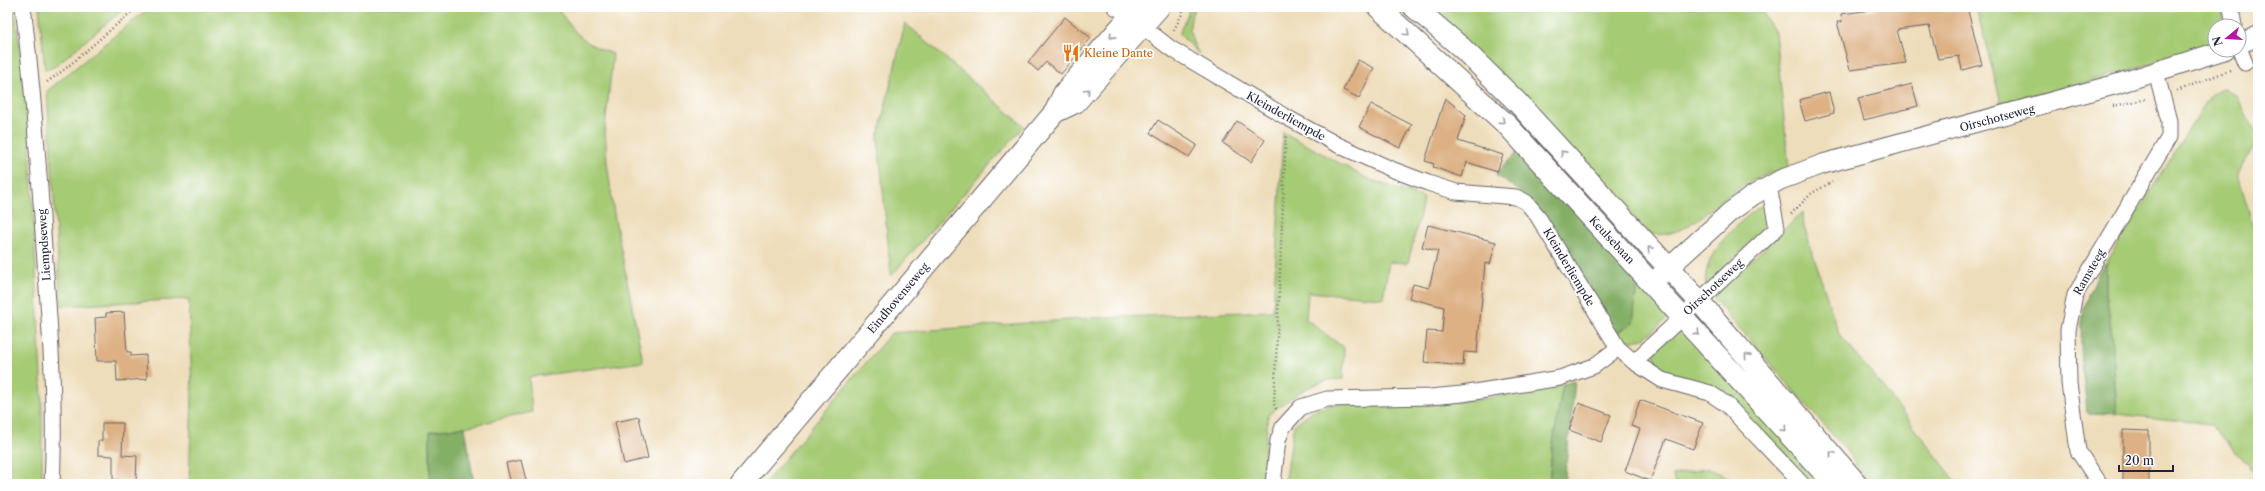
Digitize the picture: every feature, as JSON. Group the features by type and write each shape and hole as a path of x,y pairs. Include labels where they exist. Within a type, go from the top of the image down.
{"main road":[{"name":"Eindhovenseweg","path":"741,484 1055,112 1067,108 1081,98 1131,14 1159,7"},
{"name":"Keulsebaan","path":"1378,7 1508,126 1834,484"},
{"name":"Keulsebaan","path":"1414,7 1462,48 1517,102 1698,300 1857,484"}],"street":[{"name":"Liempdseweg","path":"24,7 34,91 51,364 52,484"},
{"path":"2231,7 2233,18"},
{"name":"Kleinderliempde","path":"1131,14 1164,43 1212,74 1286,117 1338,144 1428,183 1456,192 1516,197 1526,202 1537,214 1618,348"},
{"path":"2247,41 2258,36"},
{"name":"Oirschotseweg","path":"1652,283 1730,212 1769,186 1823,164 2006,115 2156,72 2207,56"},
{"path":"2243,58 2245,64"},
{"name":"Ramsteeg","path":"2100,484 2078,451 2069,383 2068,330 2074,295 2169,137 2169,121 2156,72"},
{"path":"1769,186 1777,228"},
{"name":"Oirschotseweg","path":"1634,362 1698,300 1777,228"},
{"path":"1273,484 1278,440 1284,427 1301,407 1327,399 1430,397 1462,394 1560,378 1594,366 1618,348 1634,362 1662,380 1710,393 1727,405 1802,484"}],"path":[{"path":"34,91 65,69 137,7"},
{"path":"1164,43 1179,22 1183,7"},
{"path":"2111,106 2162,96 2245,64"},
{"path":"1284,427 1274,404 1286,117"},
{"path":"1777,228 1812,193 1834,182"}],"green space":[{"path":"7,7 14,7 26,93 30,144 42,400 42,484 7,484"},
{"path":"39,7 126,7 54,67 45,70"},
{"path":"150,7 556,7 574,30 586,41 593,46 613,54 605,128 607,162 614,214 643,362 529,377 532,412 465,427 430,431 430,484 189,484 192,395 189,299 61,306 47,91"},
{"path":"1189,7 1195,7 1192,13 1190,31 1193,42 1199,54 1180,35 1181,28 1188,15"},
{"path":"1426,7 1759,7 1775,32 1789,167 1762,176 1744,185 1686,227 1675,232 1650,234"},
{"path":"1976,7 2221,7 2222,18 2207,18 2207,48 2002,106"},
{"path":"905,23 1024,126 891,276 878,137"},
{"path":"2223,88 2237,97 2258,137 2258,140 2238,174 2258,244 2258,477 2211,424 2117,414 2112,334 2106,294 2106,262 2212,93"},
{"path":"1283,132 1368,179 1424,198 1408,263 1389,262 1383,298 1308,292 1306,319 1344,348 1343,379 1322,382 1312,386 1294,396 1268,415 1262,484 764,484 891,333 1094,318 1273,311"},
{"path":"1520,149 1638,278 1633,323 1617,333 1563,245 1546,222 1529,202 1512,186 1495,175"},
{"path":"1764,204 1766,222 1760,234 1706,285 1706,273 1716,250 1734,228"},
{"path":"1803,212 1804,227 1839,334 1883,387 1958,484 1869,484 1845,449 1712,297"},
{"path":"2106,262 2106,294 2112,334 2117,414 2087,413 2081,354 2081,335 2087,298 2095,280"},
{"path":"1638,278 1671,315 1646,337 1631,341 1624,339 1617,333 1633,322"},
{"path":"1679,323 1826,484 1812,484 1743,409 1720,390 1659,368 1654,354"},
{"path":"1575,381 1564,484 1549,484 1552,449 1563,384"},
{"path":"1563,384 1552,449 1549,484 1285,484 1294,425 1312,411 1340,402 1419,405 1483,399"},
{"path":"465,427 474,484 430,484 430,431"},
{"path":"1709,468 1741,484 1675,484 1673,475"}],"building":[{"path":"1879,7 1967,7 1982,65 1962,70 1959,56 1938,59 1929,26 1897,30 1906,63 1850,70 1837,22 1842,22 1841,14 1880,9"},
{"path":"1065,17 1091,38 1061,74 1046,62 1038,71 1028,62"},
{"path":"1358,60 1374,68 1359,98 1343,90"},
{"path":"1912,84 1918,106 1864,120 1858,98"},
{"path":"1829,92 1834,113 1805,121 1799,100"},
{"path":"1445,98 1466,115 1458,141 1503,155 1497,172 1467,162 1462,177 1433,167 1434,164 1425,161"},
{"path":"1371,104 1412,125 1400,148 1359,127"},
{"path":"1158,120 1197,145 1189,157 1150,133"},
{"path":"1237,121 1265,140 1251,162 1223,143"},
{"path":"1428,225 1496,242 1490,264 1485,263 1477,353 1464,352 1463,366 1424,362 1427,331 1442,332 1444,307 1409,298 1413,284 1429,288 1438,251 1422,247"},
{"path":"124,312 127,352 131,352 131,356 146,355 147,379 117,381 116,361 97,361 95,318 106,317 106,313"},
{"path":"1640,400 1703,423 1693,449 1666,439 1650,481 1625,471 1640,429 1631,426"},
{"path":"1579,403 1611,415 1601,442 1569,430"},
{"path":"639,417 648,458 624,464 615,422"},
{"path":"102,423 123,423 122,455 137,456 136,481 113,480 113,456 98,455 98,441 102,441"},
{"path":"2123,430 2149,431 2149,484 2123,484"},
{"path":"521,460 527,484 511,484 506,463"}],"place":[{"name":"Kleine Dante","path":"1071,53"}]}
